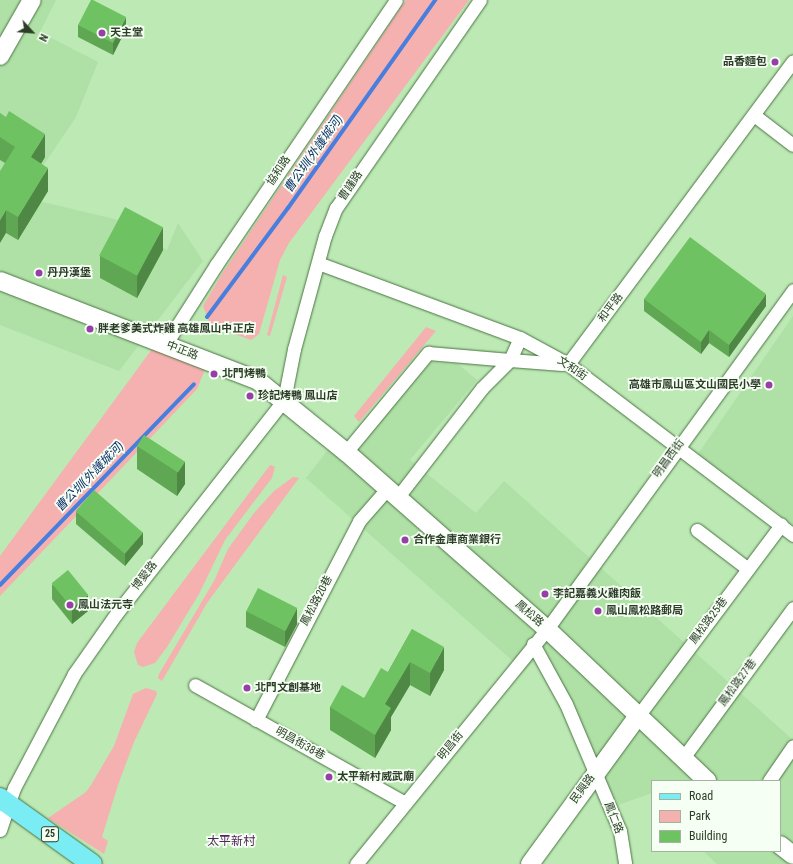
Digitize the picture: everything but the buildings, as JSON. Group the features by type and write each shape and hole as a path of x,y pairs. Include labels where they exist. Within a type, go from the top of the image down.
{"main road":[{"name":"25","path":"4,801 92,864"}],"street":[{"path":"0,56 32,0"},
{"name":"協和路","path":"166,345 216,265 396,0"},
{"name":"曹謹路","path":"284,400 294,349 318,263 336,208 480,0"},
{"name":"和平路","path":"568,364 793,61"},
{"path":"754,115 793,145"},
{"name":"文和街","path":"318,263 520,338 568,364 676,448 793,535"},
{"name":"中正路","path":"0,281 257,380 284,400 346,452"},
{"name":"明昌西街","path":"546,629 676,448 793,290"},
{"path":"392,493 482,388 510,360 520,338"},
{"path":"346,452 428,353 568,364"},
{"name":"博愛路","path":"0,830 4,801 74,674 116,614 284,400"},
{"name":"鳳松路","path":"346,452 546,629 706,780"},
{"name":"鳳松路20巷","path":"256,720 359,521 392,493"},
{"name":"鳳松路25巷","path":"638,716 781,525"},
{"path":"697,530 748,569"},
{"name":"鳳松路27巷","path":"683,758 793,608"},
{"name":"明昌街","path":"356,864 546,629"},
{"name":"鳳仁路","path":"533,644 566,704 620,831 625,864"},
{"name":"明昌街38巷","path":"195,685 405,803"},
{"name":"民興路","path":"530,864 638,716"},
{"path":"769,780 793,746"},
{"path":"781,846 793,855"}],"shaded area":[{"path":"0,0 56,0 40,32 98,62 76,117 22,197 131,223 136,233 167,250 178,223 203,261 119,371 0,325"},
{"name":"高雄市鳳山區文山國民小學","path":"793,316 793,525 698,454"},
{"path":"429,362 458,364 477,380 410,460 476,513 504,481 793,740 793,864 717,864 704,852 781,852 781,780 651,780 651,793 618,805 544,651 524,671 306,478 338,437 356,452"}],"green space":[{"path":"406,0 469,0 289,243 280,260 259,334 251,340 210,325 203,306 222,274"},
{"path":"283,275 287,277 270,336 267,335"},
{"path":"426,327 436,331 359,422 354,416"},
{"path":"155,345 208,362 197,389 0,596 0,556"},
{"path":"270,465 275,467 272,478 225,540 199,594 167,647 155,663 143,667 138,665 134,652 137,643"},
{"path":"293,477 299,478 207,603 162,681 158,678 159,674 214,581 228,549 254,513 274,491"},
{"path":"146,688 156,691 157,694 134,742 118,785 102,837 108,841 104,854 48,818 86,792 114,746 133,694"}],"waterway":[{"name":"曹公圳(外護城河)","path":"207,317 288,208 435,0"},
{"name":"曹公圳(外護城河)","path":"0,585 194,384"}],"place":[{"name":"天主堂","path":"102,33"},
{"name":"品香麵包","path":"775,62"},
{"name":"丹丹漢堡","path":"39,273"},
{"name":"胖老爹美式炸雞 高雄鳳山中正店","path":"90,329"},
{"name":"北門烤鴨","path":"214,374"},
{"name":"高雄市鳳山區文山國民小學","path":"769,385"},
{"name":"珍記烤鴨 鳳山店","path":"250,396"},
{"name":"合作金庫商業銀行","path":"405,540"},
{"name":"李記嘉義火雞肉飯","path":"545,594"},
{"name":"鳳山法元寺","path":"70,605"},
{"name":"鳳山鳳松路郵局","path":"598,611"},
{"name":"北門文創基地","path":"247,688"},
{"name":"太平新村威武廟","path":"329,777"}],"district":[{"name":"太平新村","path":"231,842"}]}
